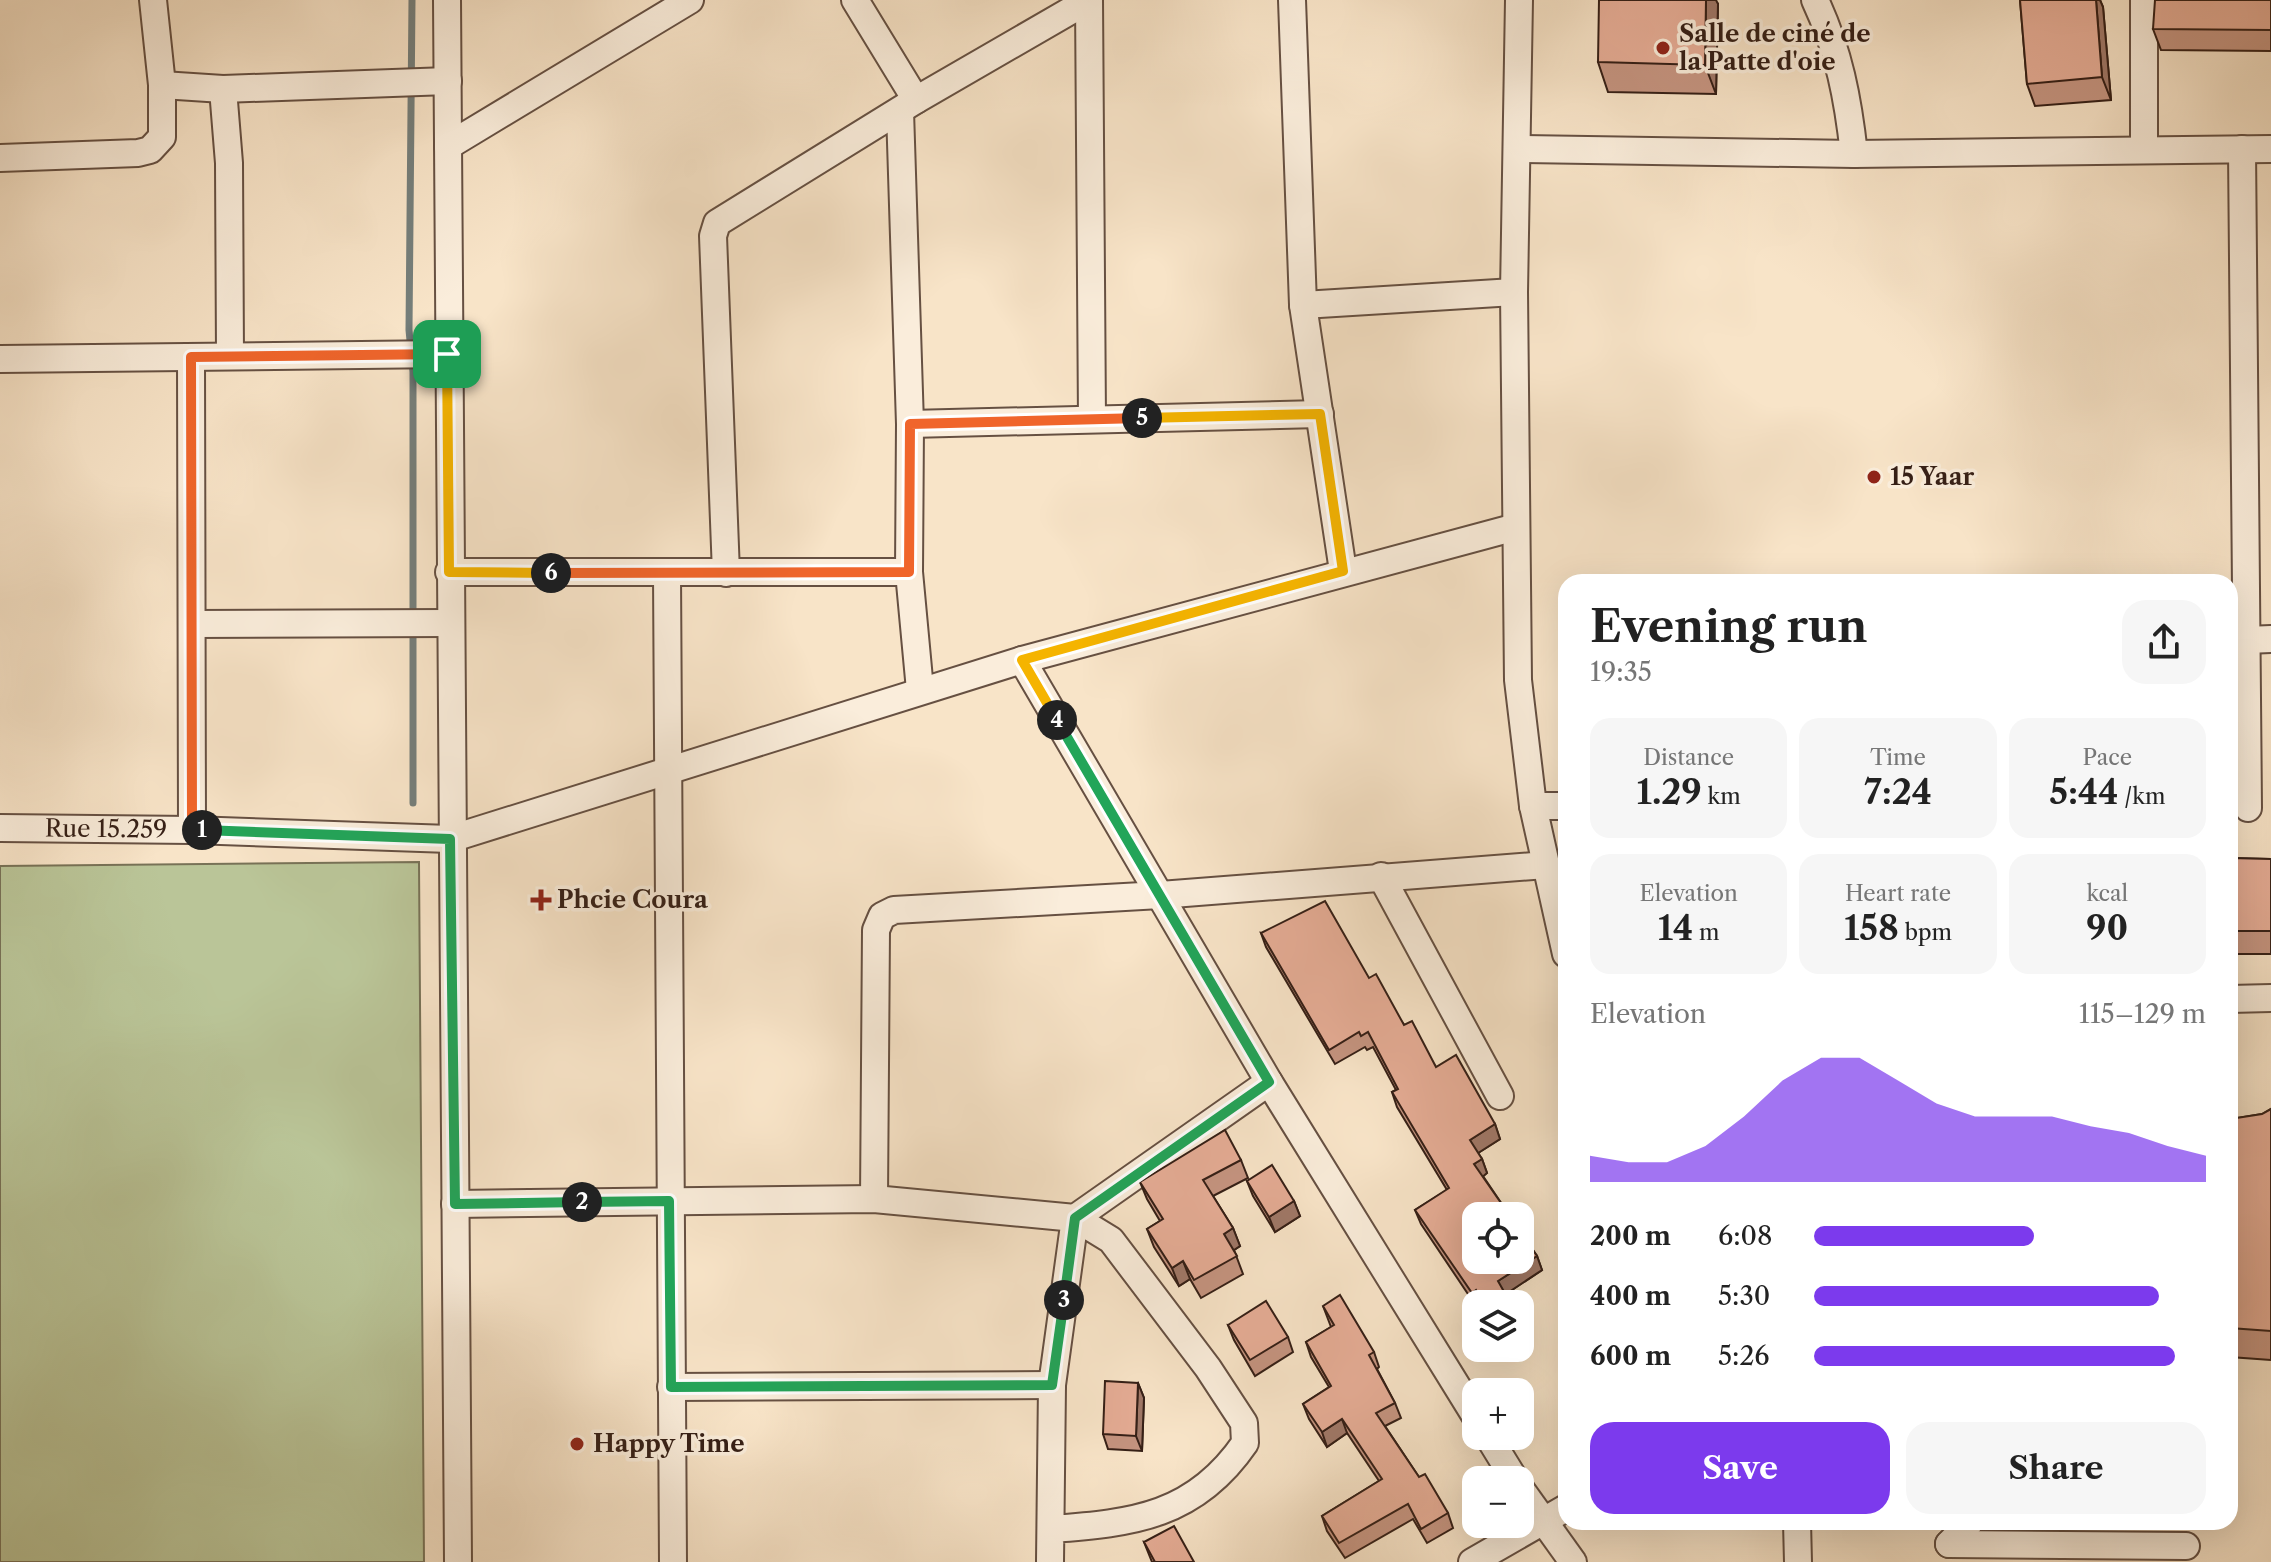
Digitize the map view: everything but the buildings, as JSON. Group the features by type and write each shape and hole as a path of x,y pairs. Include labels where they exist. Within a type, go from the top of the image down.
{"street":[{"path":"0,158 150,150 162,137 162,85 153,0"},
{"path":"447,0 449,572 425,623 450,839 458,1562"},
{"path":"448,146 690,0"},
{"path":"855,0 908,105 909,572 920,690"},
{"path":"726,573 713,236 717,223 908,105 1089,0 1092,419"},
{"path":"1292,0 1303,305 1343,571"},
{"path":"1519,0 1514,292 1518,680 1533,806 1558,918"},
{"path":"1815,0 1834,40 1847,92 1854,154"},
{"path":"2144,0 2144,150"},
{"path":"162,85 223,89 448,81"},
{"path":"223,89 229,163 230,356"},
{"path":"1517,149 1854,154 2271,149"},
{"path":"2242,149 2259,640 2250,809"},
{"path":"1303,305 1514,292"},
{"path":"0,359 447,354"},
{"path":"191,357 194,624 192,830"},
{"path":"910,424 1320,414"},
{"name":"Rue 15.259","path":"0,828 192,830 450,839 1022,660 1343,571 1516,527"},
{"path":"449,572 909,572"},
{"path":"667,574 665,773 673,1562"},
{"path":"194,624 425,623"},
{"path":"1022,660 1269,1082 1462,1394"},
{"path":"1533,806 1558,806"},
{"path":"874,1199 876,930 882,916 894,910 1160,895 1546,865"},
{"path":"1381,876 1500,1096"},
{"path":"2238,999 2271,998"},
{"path":"1050,1562 1052,1385 1075,1218 1269,1082"},
{"path":"455,1204 874,1199 1075,1218 1111,1240 1208,1368 1244,1423 1245,1443 1211,1485 1184,1504 1141,1518 1051,1529"},
{"path":"671,1387 1052,1385"},
{"path":"1534,1511 1573,1562"},
{"path":"1472,1562 1558,1512"},
{"path":"1797,1530 1798,1562"},
{"path":"1962,1530 1949,1544 2186,1543"}],"green space":[{"path":"419,862 424,1562 0,1562 0,866"}],"waterway":[{"path":"412,0 409,330 413,372 413,618"},
{"path":"413,630 413,803"}],"place":[{"name":"Salle de ciné de la Patte d'oie","path":"1663,48"},
{"name":"15 Yaar","path":"1874,477"},
{"name":"Phcie Coura","path":"541,900"},
{"name":"Happy Time","path":"577,1444"}],"route":[{"path":"447,354 449,572 909,572 910,424 1320,414 1343,571 1022,660 1269,1082 1075,1218 1052,1385 671,1387 669,1201 455,1204 450,839 192,830 194,624 191,357 447,354"}]}
